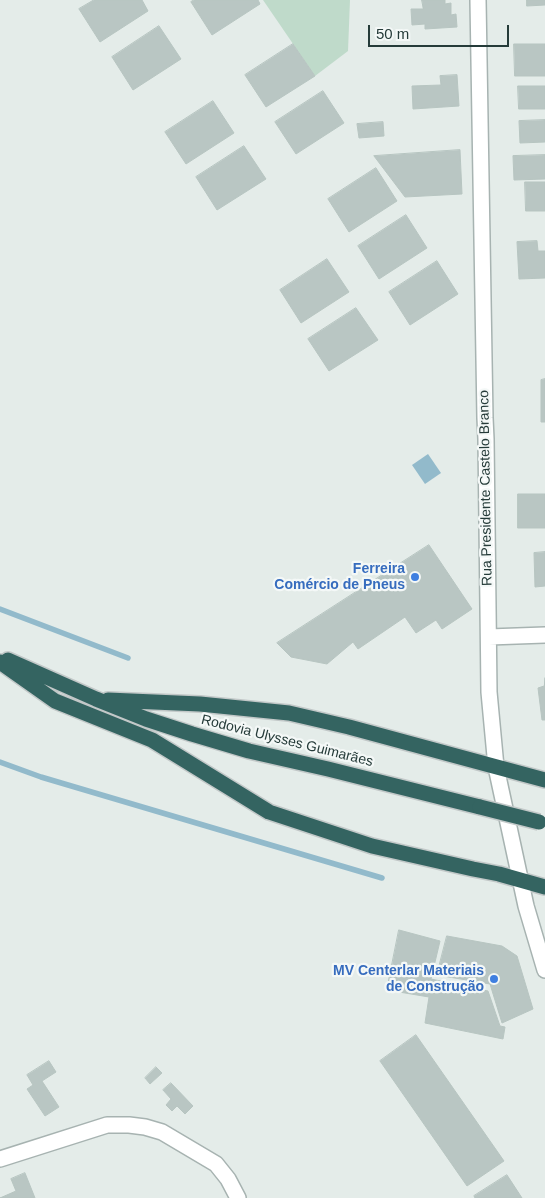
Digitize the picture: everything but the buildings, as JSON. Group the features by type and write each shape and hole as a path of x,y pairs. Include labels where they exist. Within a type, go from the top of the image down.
{"highway":[{"name":"Rodovia Ulysses Guimarães","path":"0,656 146,719 249,751 328,768 542,823"},
{"path":"0,662 55,701 152,740 270,812 372,846 520,879 545,887"},
{"path":"96,699 200,704 290,713 545,780"}],"street":[{"name":"Rua Presidente Castelo Branco","path":"478,0 489,692 496,767 526,906 545,970"},
{"path":"489,637 545,635"},
{"path":"0,1159 107,1125 145,1127 162,1132 216,1164 228,1179 238,1198"}],"green space":[{"path":"263,0 350,0 348,51 315,76"}],"water":[{"path":"428,454 441,473 425,484 412,465"}],"waterway":[{"path":"0,609 128,658"},
{"path":"0,762 41,777 382,878"}],"place":[{"name":"Ferreira Comércio de Pneus","path":"415,577"},
{"name":"MV Centerlar Materiais de Construção","path":"494,979"}]}
